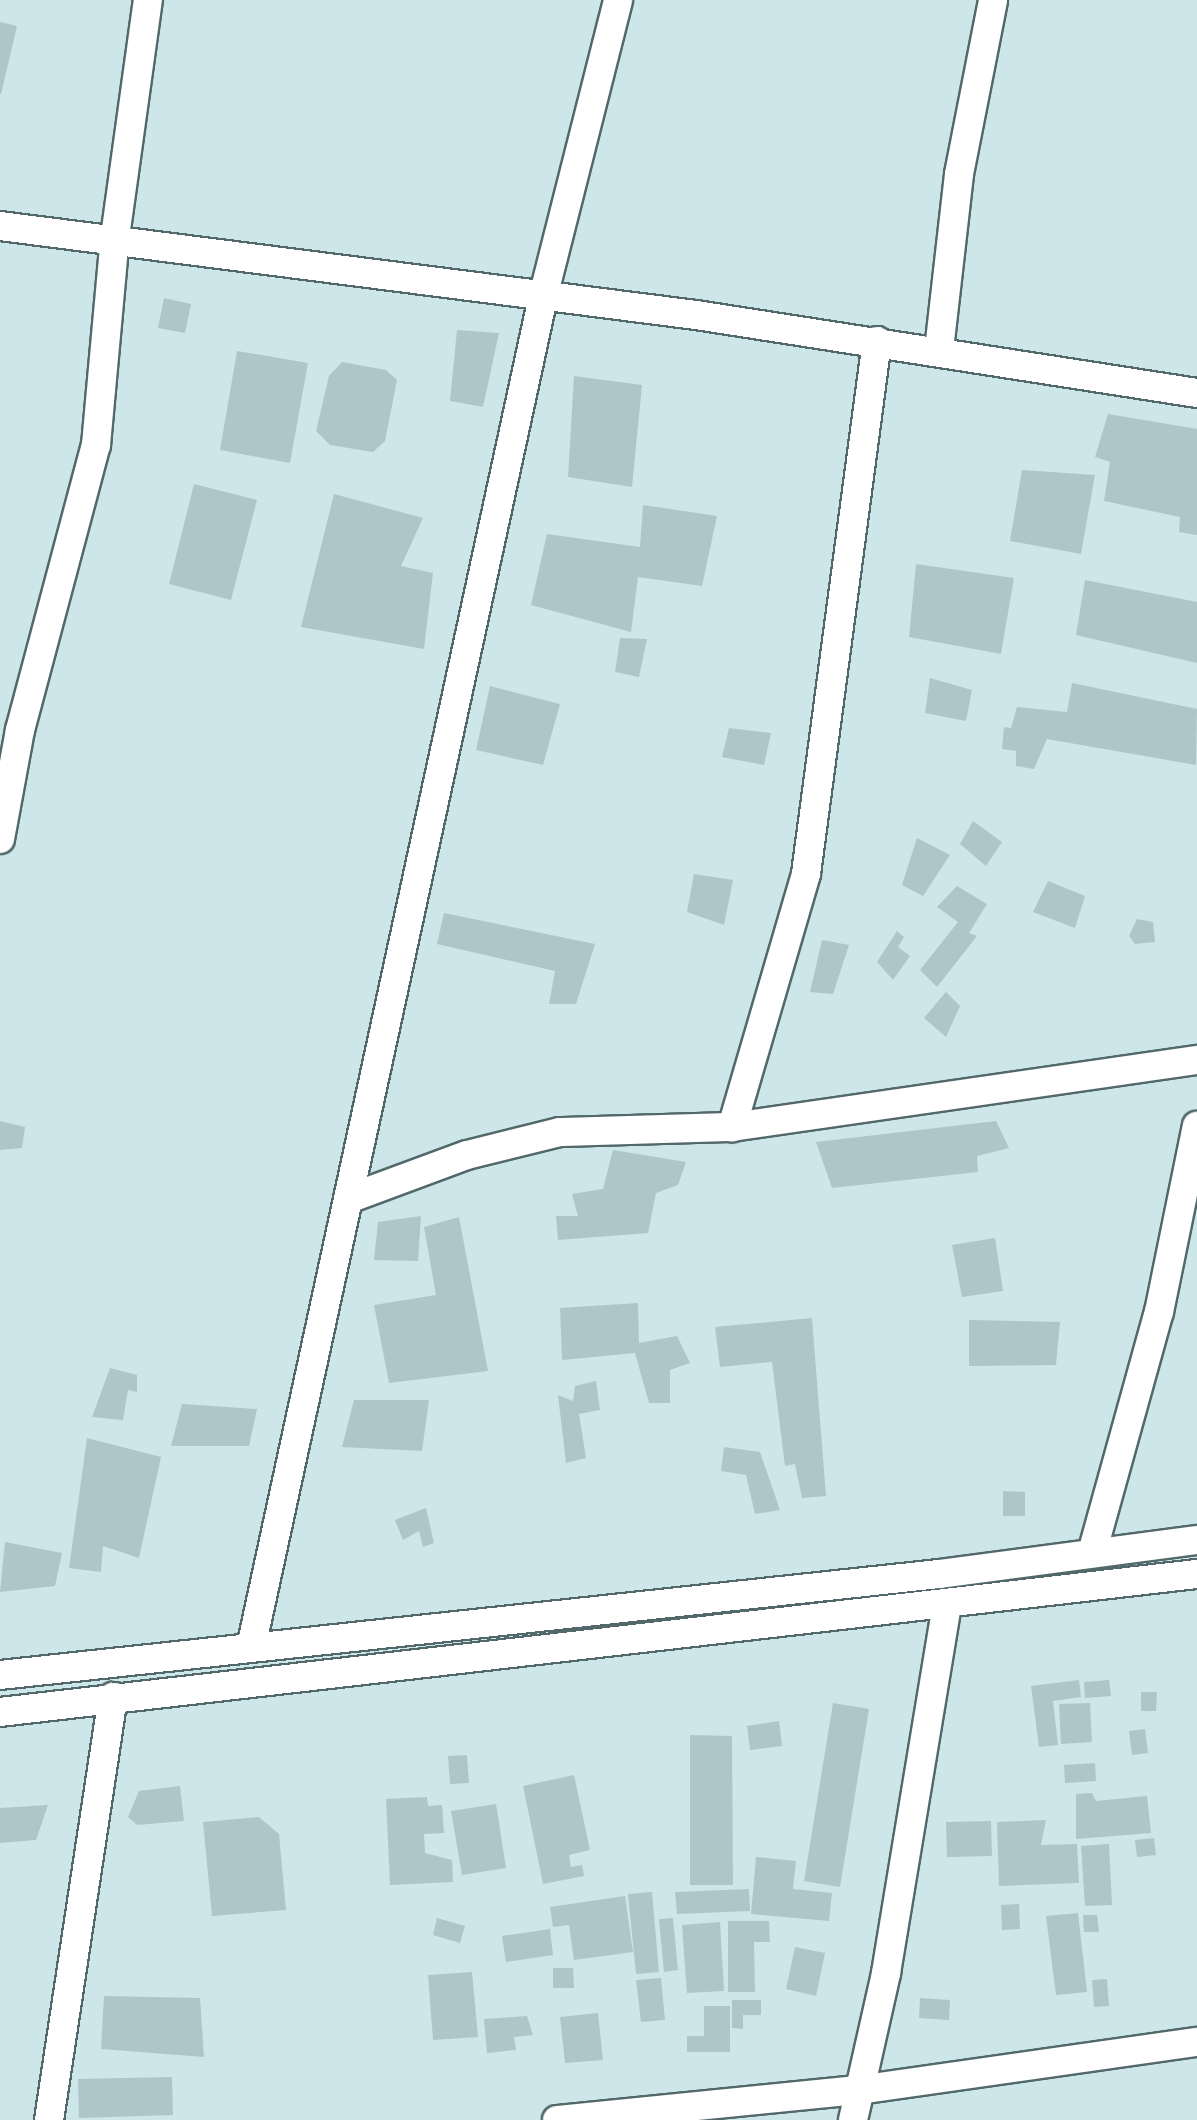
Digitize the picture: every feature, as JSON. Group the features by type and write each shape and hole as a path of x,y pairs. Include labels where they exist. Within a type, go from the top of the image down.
{"street":[{"path":"0,839 20,730 96,445 115,237 148,0"},
{"path":"252,1643 543,297 618,0"},
{"path":"939,350 958,174 993,0"},
{"path":"0,226 115,237 877,341 1197,393"},
{"path":"732,1127 806,874 877,341"},
{"path":"348,1199 467,1154 560,1132 732,1127 1197,1060"},
{"path":"1092,1553 1159,1312 1197,1126"},
{"path":"0,1675 252,1643 1197,1540"},
{"path":"0,1713 113,1698 947,1606 1197,1574"},
{"path":"853,2120 886,1973 947,1606"},
{"path":"49,2120 113,1698"},
{"path":"557,2120 859,2090 1197,2042"}],"building":[{"path":"0,22 17,26 1,94 0,94"},
{"path":"164,298 191,304 185,333 158,328"},
{"path":"457,330 499,333 483,407 450,401"},
{"path":"237,351 308,363 290,463 220,450"},
{"path":"342,362 386,370 397,380 385,441 373,452 330,445 316,431 329,376"},
{"path":"574,376 642,385 632,487 568,477"},
{"path":"1108,414 1197,429 1197,535 1179,532 1180,517 1104,501 1110,462 1095,457"},
{"path":"1022,470 1095,475 1081,554 1010,541"},
{"path":"194,484 257,500 231,600 169,584"},
{"path":"334,494 423,518 401,566 433,573 424,649 301,627"},
{"path":"643,505 717,516 702,586 638,577 631,632 531,605 547,534 640,547"},
{"path":"916,564 1014,578 1001,654 909,637"},
{"path":"1085,580 1197,602 1197,663 1076,635"},
{"path":"620,638 647,639 639,677 615,672"},
{"path":"930,678 972,690 966,721 925,713"},
{"path":"1072,683 1197,709 1196,765 1047,739 1034,769 1016,766 1016,751 1002,749 1004,727 1011,728 1017,707 1067,712"},
{"path":"490,686 560,704 543,765 476,750"},
{"path":"729,728 771,733 764,765 722,757"},
{"path":"973,821 1002,842 986,866 960,844"},
{"path":"917,838 950,855 923,896 902,885"},
{"path":"694,874 733,880 724,925 687,912"},
{"path":"1048,881 1085,896 1075,928 1033,912"},
{"path":"957,886 987,904 969,933 977,936 937,987 920,970 958,922 937,907"},
{"path":"444,913 595,944 576,1004 549,1004 555,971 437,944"},
{"path":"1137,919 1153,922 1155,942 1135,944 1129,936"},
{"path":"897,931 904,937 898,947 910,956 893,980 877,962"},
{"path":"822,940 849,945 833,994 810,992"},
{"path":"946,992 960,1006 946,1037 924,1018"},
{"path":"0,1121 25,1127 22,1148 0,1150"},
{"path":"996,1121 1009,1148 977,1156 978,1172 832,1188 816,1142"},
{"path":"613,1150 686,1162 678,1185 656,1193 648,1233 558,1240 556,1216 578,1216 572,1194 603,1189"},
{"path":"421,1216 418,1261 374,1260 378,1222"},
{"path":"459,1217 488,1371 389,1383 374,1305 436,1295 424,1227"},
{"path":"995,1238 1003,1291 962,1297 952,1245"},
{"path":"638,1303 639,1343 677,1336 690,1363 670,1370 670,1403 649,1403 635,1353 562,1360 560,1308"},
{"path":"812,1318 826,1496 802,1498 795,1464 785,1466 772,1362 720,1367 715,1327"},
{"path":"969,1320 1060,1322 1056,1365 969,1366"},
{"path":"110,1368 137,1375 137,1392 128,1390 123,1420 92,1417"},
{"path":"596,1381 600,1410 579,1414 586,1458 566,1463 558,1395 573,1401 575,1386"},
{"path":"354,1400 429,1400 422,1451 342,1447"},
{"path":"182,1404 257,1409 249,1446 171,1446"},
{"path":"87,1438 161,1457 139,1558 103,1546 101,1572 69,1568"},
{"path":"724,1447 760,1452 780,1510 755,1514 746,1475 721,1471"},
{"path":"1003,1491 1025,1492 1025,1516 1003,1516"},
{"path":"426,1508 434,1543 423,1547 419,1531 403,1540 395,1520"},
{"path":"5,1542 62,1553 55,1586 0,1592"},
{"path":"1079,1680 1081,1697 1053,1701 1058,1745 1039,1747 1031,1686"},
{"path":"1109,1680 1111,1696 1085,1698 1084,1682"},
{"path":"1141,1692 1157,1692 1156,1711 1141,1711"},
{"path":"833,1703 869,1709 840,1887 804,1881"},
{"path":"1090,1703 1092,1742 1061,1744 1059,1704"},
{"path":"779,1721 782,1746 750,1750 747,1726"},
{"path":"1145,1729 1148,1753 1132,1755 1129,1731"},
{"path":"690,1735 732,1736 733,1885 690,1885"},
{"path":"467,1755 469,1783 450,1784 448,1756"},
{"path":"1095,1763 1096,1781 1065,1783 1064,1765"},
{"path":"574,1775 590,1850 569,1855 571,1867 582,1865 584,1876 543,1884 523,1786"},
{"path":"180,1786 184,1821 137,1825 128,1817 139,1791"},
{"path":"1092,1793 1096,1801 1147,1796 1151,1833 1076,1839 1076,1794"},
{"path":"427,1797 428,1806 442,1805 444,1833 424,1834 425,1853 452,1860 453,1882 390,1885 386,1799"},
{"path":"496,1804 506,1868 462,1875 451,1811"},
{"path":"48,1805 36,1840 0,1843 0,1808"},
{"path":"259,1817 279,1834 286,1910 212,1916 203,1822"},
{"path":"1046,1820 1041,1845 1077,1844 1079,1883 999,1886 997,1822"},
{"path":"991,1821 992,1856 947,1857 946,1822"},
{"path":"1154,1838 1156,1855 1137,1857 1135,1840"},
{"path":"1109,1844 1112,1905 1085,1906 1081,1846"},
{"path":"756,1857 796,1861 793,1889 832,1893 829,1921 751,1914"},
{"path":"749,1889 750,1911 677,1914 675,1892"},
{"path":"652,1892 659,1972 636,1974 628,1894"},
{"path":"625,1896 633,1952 574,1960 569,1925 553,1927 550,1907"},
{"path":"1019,1904 1020,1929 1002,1930 1001,1905"},
{"path":"1078,1913 1087,1992 1056,1995 1046,1916"},
{"path":"1083,1915 1097,1915 1099,1932 1084,1932"},
{"path":"437,1918 465,1926 460,1943 433,1935"},
{"path":"673,1918 678,1970 664,1972 659,1919"},
{"path":"728,1921 769,1921 770,1942 754,1942 755,1992 728,1992"},
{"path":"720,1922 724,1991 687,1993 682,1925"},
{"path":"550,1929 553,1955 506,1962 502,1936"},
{"path":"795,1947 825,1953 816,1996 786,1989"},
{"path":"553,1968 573,1968 574,1988 553,1988"},
{"path":"472,1972 478,2037 433,2040 428,1975"},
{"path":"661,1978 665,2020 641,2022 636,1980"},
{"path":"1107,1979 1109,2006 1094,2007 1092,1980"},
{"path":"104,1996 200,1998 204,2057 101,2049"},
{"path":"920,1998 950,2000 949,2020 919,2018"},
{"path":"732,2000 761,2000 761,2015 743,2015 743,2029 732,2028"},
{"path":"704,2006 730,2006 730,2052 687,2052 687,2036 704,2036"},
{"path":"598,2013 603,2060 565,2063 560,2017"},
{"path":"527,2016 533,2035 514,2037 516,2050 487,2053 484,2019"},
{"path":"172,2077 173,2115 79,2118 78,2079"}]}
